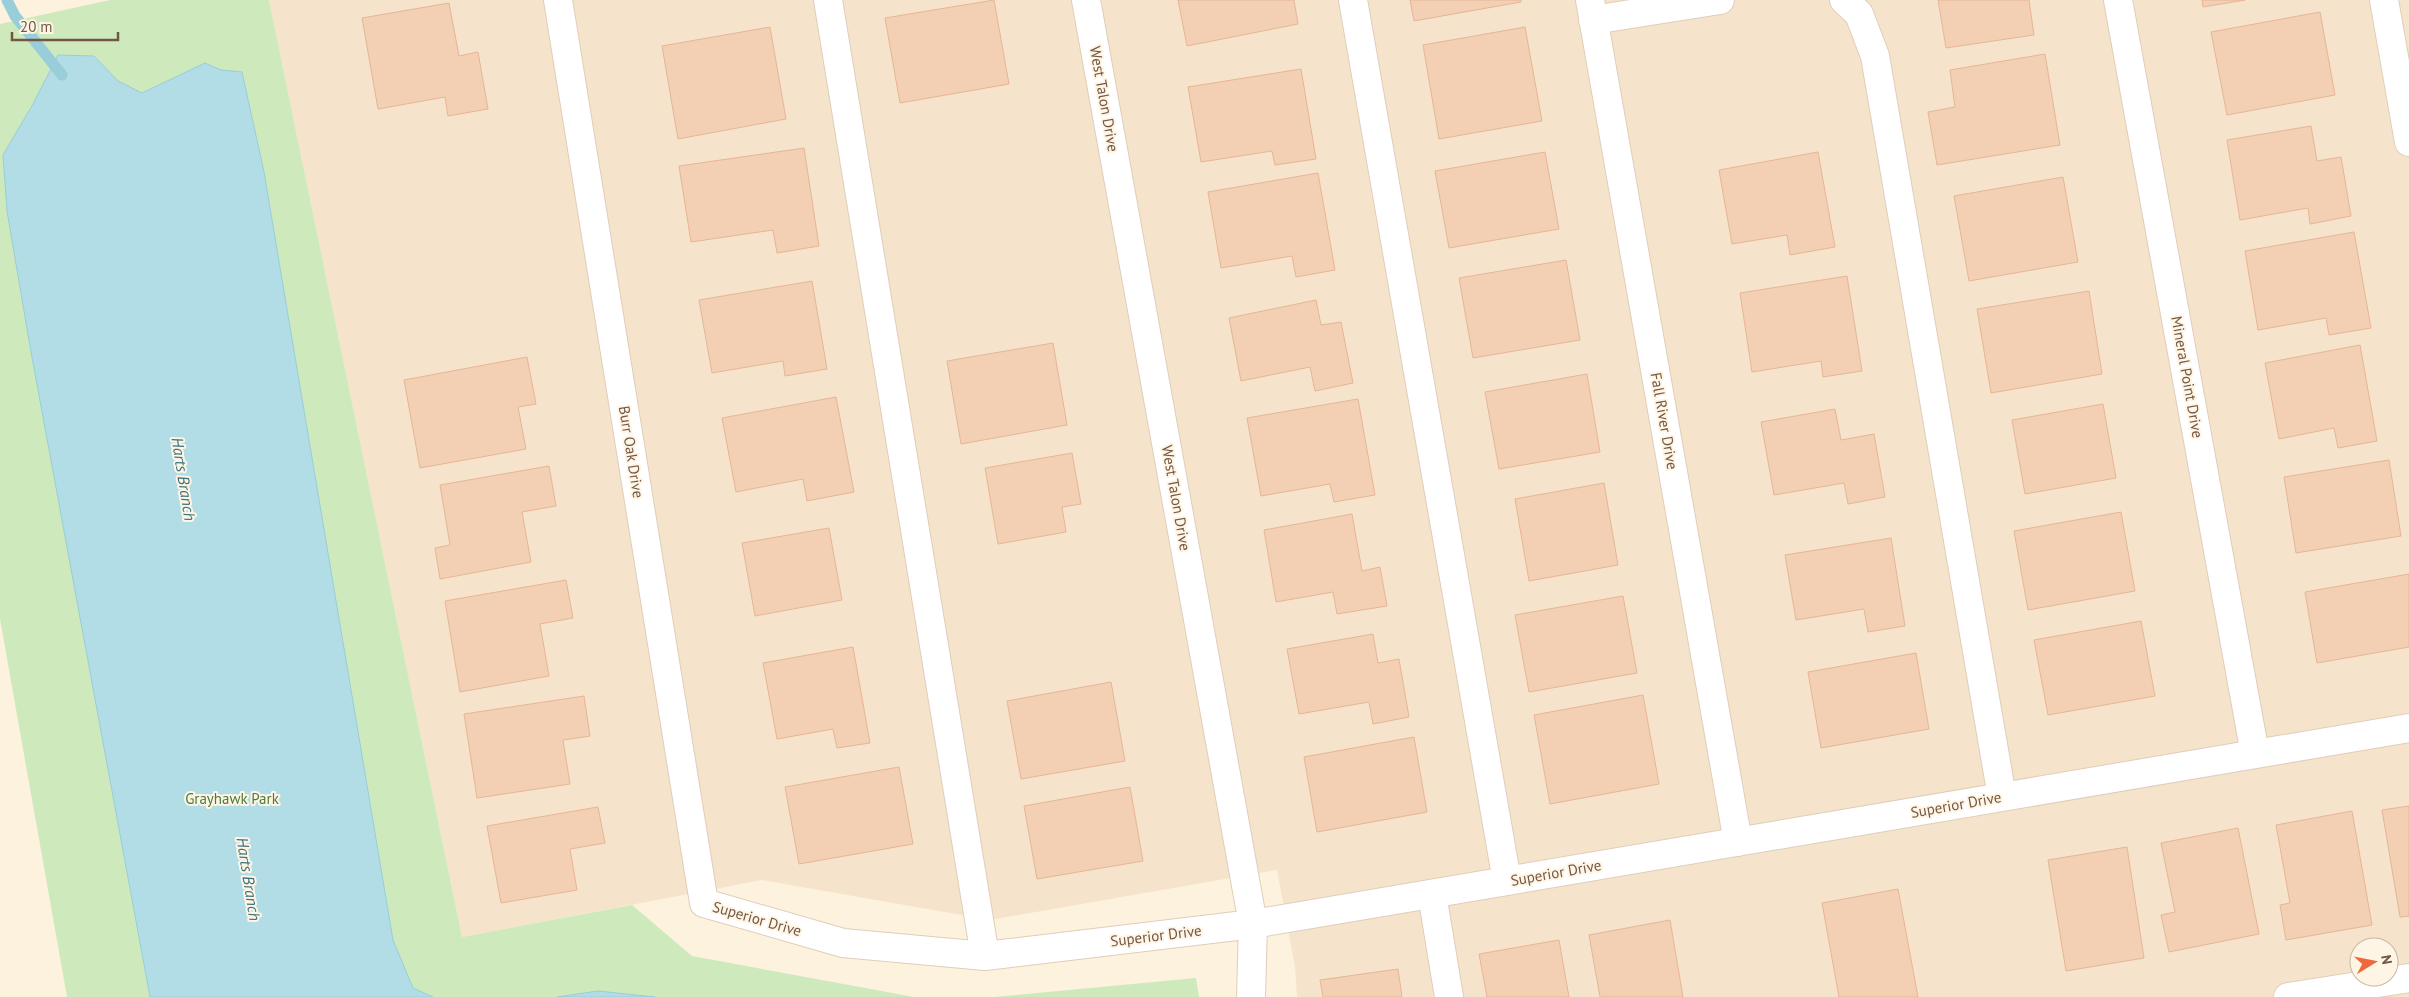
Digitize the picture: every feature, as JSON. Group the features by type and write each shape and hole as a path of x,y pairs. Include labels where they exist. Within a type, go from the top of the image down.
{"street":[{"name":"Burr Oak Drive","path":"558,0 704,903"},
{"path":"828,0 985,956"},
{"name":"West Talon Drive","path":"1086,0 1253,924 1251,997"},
{"path":"1353,0 1507,881"},
{"path":"1591,10 1720,0"},
{"path":"1844,0 1859,14 1875,56 2002,797"},
{"name":"Mineral Point Drive","path":"2118,0 2255,754"},
{"path":"2384,0 2409,142"},
{"name":"Fall River Drive","path":"1591,10 1738,842"},
{"name":"Superior Drive","path":"704,903 843,943 985,956 1253,924 2409,728"},
{"path":"1432,894 1449,997"},
{"path":"2288,997 2409,978"}],"shaded area":[{"path":"269,0 2409,0 2409,997 1297,997 1295,967 1277,870 990,920 762,880 462,937"}],"green space":[{"name":"Grayhawk Park","path":"110,0 269,0 462,937 632,905 692,956 914,997 67,997 0,619 0,24"},
{"path":"1196,978 1199,997 995,997"}],"water":[{"name":"Grayhawk Park","path":"58,55 94,56 118,81 142,93 205,63 221,70 242,72 264,172 393,940 413,988 433,997 150,997 31,352 7,211 3,155 33,104"},
{"path":"598,991 655,997 557,997"}],"building":[{"path":"994,0 1009,84 900,103 885,18"},
{"path":"1178,0 1294,0 1298,24 1187,46"},
{"path":"1410,0 1521,0 1521,2 1414,21"},
{"path":"1938,0 2029,0 2034,35 1946,48"},
{"path":"2202,0 2245,0 2203,7"},
{"path":"449,3 459,56 478,52 488,109 448,116 445,97 378,109 362,18"},
{"path":"2320,12 2335,95 2227,115 2211,32"},
{"path":"770,27 786,119 678,139 662,46"},
{"path":"1525,27 1542,121 1439,139 1423,45"},
{"path":"2045,54 2060,145 1937,165 1928,112 1955,107 1950,70"},
{"path":"1301,69 1316,159 1275,165 1272,151 1201,162 1188,87"},
{"path":"2311,126 2317,161 2341,157 2351,216 2310,224 2308,208 2240,220 2227,140"},
{"path":"804,148 819,246 777,253 773,230 691,242 679,166"},
{"path":"1545,152 1559,229 1449,248 1435,171"},
{"path":"1818,152 1835,247 1790,255 1787,235 1732,244 1719,170"},
{"path":"1318,173 1335,270 1296,277 1292,256 1221,268 1208,192"},
{"path":"2063,177 2078,262 1969,281 1954,196"},
{"path":"2354,232 2371,328 2329,335 2326,318 2258,330 2245,251"},
{"path":"1566,260 1580,340 1473,358 1459,278"},
{"path":"1847,276 1862,371 1823,377 1821,361 1752,372 1740,293"},
{"path":"812,281 827,369 785,376 783,361 712,373 699,300"},
{"path":"2089,291 2102,374 1991,393 1977,309"},
{"path":"1316,300 1321,325 1341,322 1353,383 1315,391 1310,367 1241,381 1229,318"},
{"path":"1053,343 1067,425 961,444 947,361"},
{"path":"2360,345 2377,441 2338,448 2334,428 2279,439 2265,363"},
{"path":"527,357 536,404 518,407 526,449 420,468 404,380"},
{"path":"1587,374 1600,452 1499,469 1485,392"},
{"path":"836,397 854,492 807,501 803,479 736,492 722,418"},
{"path":"1358,399 1375,495 1334,502 1330,484 1261,496 1247,418"},
{"path":"2103,404 2116,478 2025,494 2012,420"},
{"path":"1835,409 1841,440 1874,434 1885,497 1848,504 1844,483 1774,495 1761,422"},
{"path":"1072,453 1081,504 1062,507 1066,532 998,544 985,468"},
{"path":"2389,460 2401,536 2296,553 2284,477"},
{"path":"549,466 556,506 522,512 531,562 440,579 435,548 450,545 440,485"},
{"path":"1604,483 1618,565 1529,581 1515,499"},
{"path":"2121,512 2135,591 2028,610 2014,531"},
{"path":"1352,514 1362,571 1380,567 1387,606 1337,614 1333,592 1276,602 1264,530"},
{"path":"829,528 842,600 755,616 742,543"},
{"path":"1891,538 1905,626 1868,632 1864,609 1796,620 1785,555"},
{"path":"2409,574 2409,647 2317,663 2305,592"},
{"path":"566,580 573,618 540,624 549,676 460,692 445,601"},
{"path":"1623,596 1637,673 1529,692 1515,615"},
{"path":"2141,621 2155,696 2048,715 2034,640"},
{"path":"1373,634 1378,663 1399,659 1409,717 1373,724 1369,702 1299,714 1287,649"},
{"path":"853,647 870,743 837,748 833,729 777,739 763,663"},
{"path":"1916,653 1929,729 1821,748 1808,672"},
{"path":"1111,682 1125,761 1021,779 1007,701"},
{"path":"1643,695 1659,784 1550,804 1534,715"},
{"path":"584,696 590,736 563,740 570,784 477,798 464,714"},
{"path":"1414,737 1427,812 1317,832 1304,757"},
{"path":"899,767 913,844 799,864 785,787"},
{"path":"1130,787 1143,861 1037,879 1024,806"},
{"path":"2409,806 2409,916 2400,917 2382,810"},
{"path":"598,807 605,843 570,849 577,890 501,903 487,826"},
{"path":"2352,811 2372,925 2286,940 2280,905 2290,903 2276,825"},
{"path":"2238,828 2259,934 2169,952 2161,915 2175,912 2161,843"},
{"path":"2127,847 2144,958 2066,971 2048,860"},
{"path":"1898,889 1918,997 1839,997 1822,903"},
{"path":"1670,920 1683,997 1600,997 1589,935"},
{"path":"1559,940 1569,997 1487,997 1479,954"},
{"path":"1398,969 1402,997 1323,997 1320,980"}],"waterway":[{"name":"Harts Branch","path":"7,0 15,16 62,75"}]}
